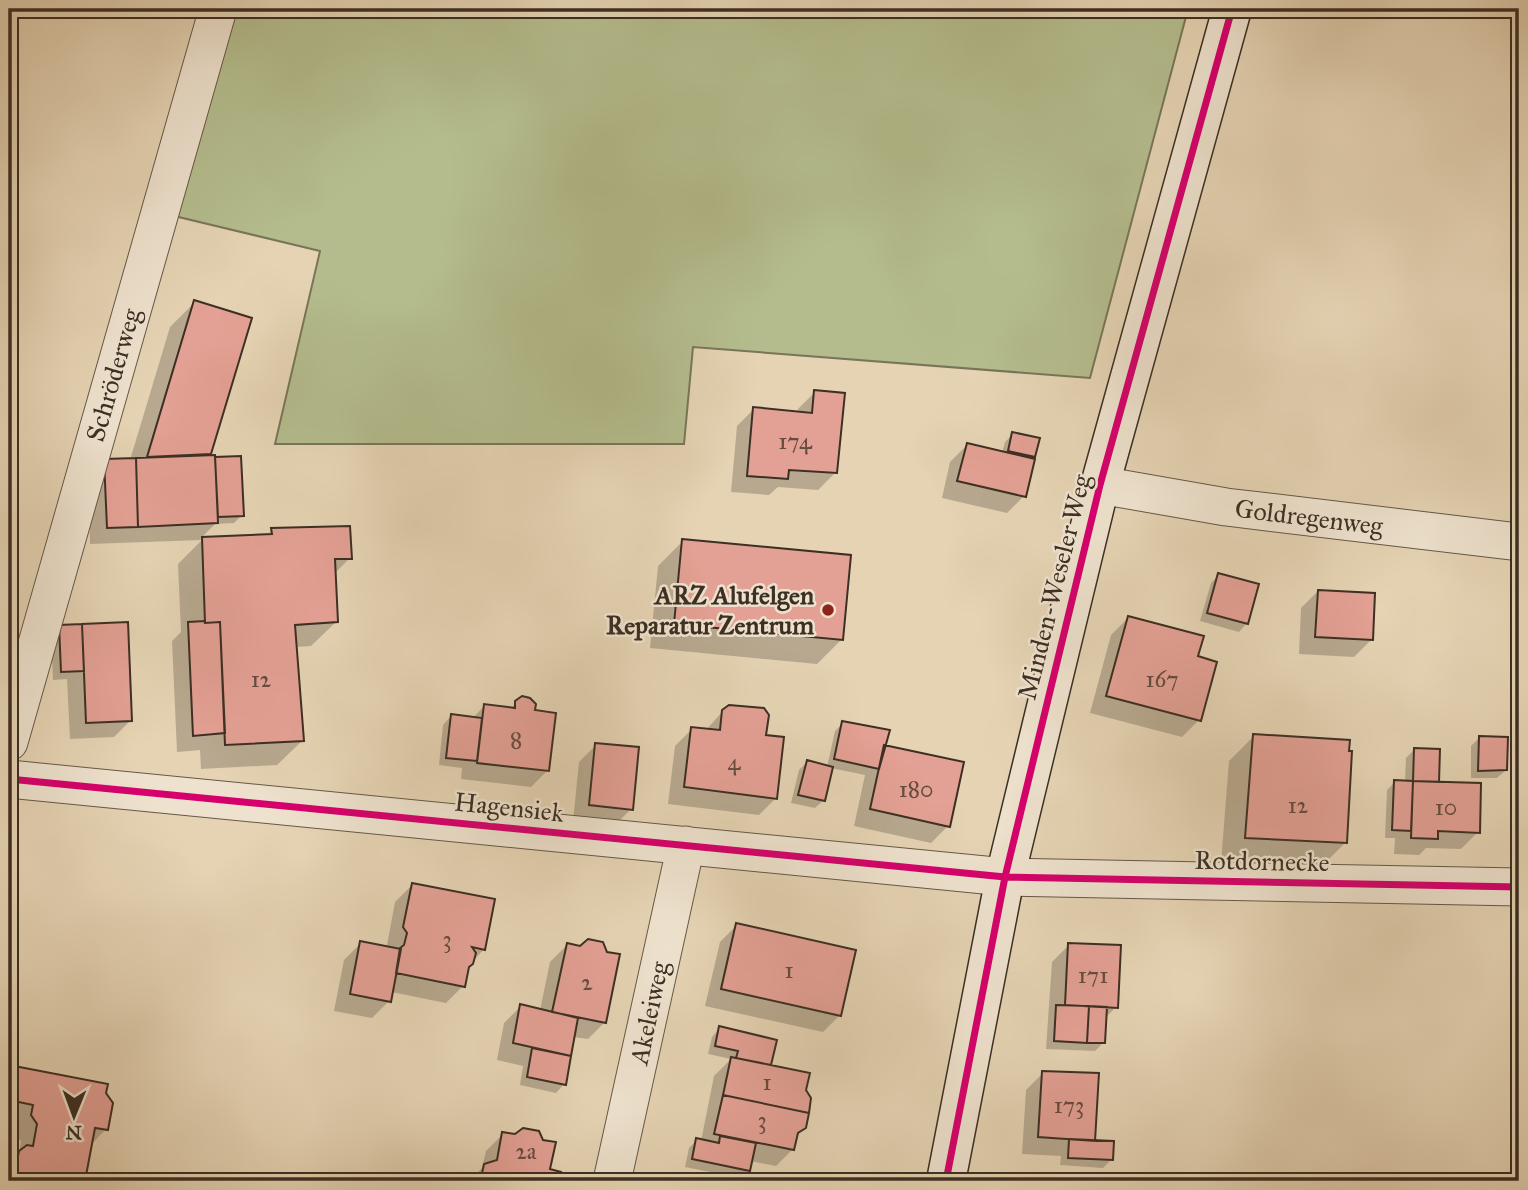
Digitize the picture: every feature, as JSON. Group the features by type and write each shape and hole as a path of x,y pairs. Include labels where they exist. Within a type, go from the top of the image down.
{"street":[{"name":"Schröderweg","path":"9,742 218,9"},
{"name":"Minden-Weseler Weg","path":"946,1181 1005,877 1100,485 1232,9"},
{"name":"Goldregenweg","path":"1100,485 1226,507 1519,542"},
{"name":"Hagensiek","path":"9,779 1005,877"},
{"name":"Akeleiweg","path":"612,1181 686,845"},
{"name":"Rotdornecke","path":"1005,877 1519,887"}],"green space":[{"path":"230,9 1188,9 1090,378 693,347 684,444 275,444 320,251 166,214"}],"building":[{"path":"194,300 252,318 211,454 147,457"},
{"path":"814,390 845,393 837,473 789,470 788,479 747,476 753,407 812,413"},
{"path":"1012,432 1040,438 1035,457 1008,451"},
{"path":"967,443 1035,459 1026,497 957,481"},
{"path":"215,455 218,523 138,527 136,458"},
{"path":"241,456 244,516 218,517 215,457"},
{"path":"136,458 138,527 107,528 104,459"},
{"path":"350,526 352,559 335,559 338,622 295,625 304,741 225,745 220,622 205,623 202,537 272,534 271,528"},
{"path":"682,539 851,555 843,640 674,624"},
{"path":"1218,573 1259,584 1248,624 1207,613"},
{"path":"1318,590 1375,593 1373,640 1315,637"},
{"path":"1128,616 1204,636 1198,656 1217,662 1201,721 1106,696"},
{"path":"128,622 132,721 86,723 82,624"},
{"path":"188,622 220,622 225,733 193,736"},
{"path":"82,624 84,671 61,672 59,625"},
{"path":"522,696 530,698 536,704 535,710 556,713 549,771 477,763 484,704 515,708 515,701"},
{"path":"729,705 764,708 769,715 766,735 784,737 777,799 684,787 691,727 720,730 722,710"},
{"path":"451,714 482,718 477,761 446,758"},
{"path":"842,721 890,730 879,769 834,759"},
{"path":"1253,734 1350,740 1349,751 1352,751 1347,843 1245,838"},
{"path":"1479,736 1508,737 1507,770 1478,771"},
{"path":"595,743 639,747 633,810 589,805"},
{"path":"884,745 964,762 950,827 870,809"},
{"path":"1414,748 1440,749 1439,782 1413,781"},
{"path":"807,760 833,767 825,801 798,795"},
{"path":"1394,780 1413,781 1411,831 1392,830"},
{"path":"1413,781 1481,783 1480,833 1438,831 1438,839 1411,838"},
{"path":"412,883 495,899 485,950 472,947 476,953 473,964 469,967 465,987 396,973 400,948 404,945 407,933 403,927"},
{"path":"736,923 856,950 841,1016 721,989"},
{"path":"588,939 603,942 607,952 620,954 606,1023 552,1012 567,943 580,946"},
{"path":"360,941 401,949 391,1002 350,994"},
{"path":"1068,943 1121,945 1118,1008 1065,1005"},
{"path":"520,1004 578,1018 571,1056 513,1043"},
{"path":"1056,1005 1089,1006 1087,1043 1054,1041"},
{"path":"1089,1006 1107,1007 1105,1043 1087,1043"},
{"path":"719,1026 777,1040 771,1065 736,1058 738,1051 715,1046"},
{"path":"532,1048 571,1056 566,1085 527,1077"},
{"path":"731,1057 810,1073 806,1090 811,1098 809,1113 723,1095"},
{"path":"9,1065 108,1084 106,1093 113,1103 108,1130 95,1128 85,1181 52,1176 42,1181 14,1176 19,1151 27,1145 33,1146 37,1124 31,1115 33,1105 9,1100"},
{"path":"1042,1071 1099,1073 1095,1141 1038,1137"},
{"path":"723,1095 809,1113 806,1128 798,1133 794,1150 714,1134"},
{"path":"523,1128 539,1131 543,1140 556,1142 550,1169 561,1172 559,1181 485,1181 481,1178 484,1164 497,1160 502,1132 515,1134"},
{"path":"720,1136 756,1143 750,1171 692,1159 696,1138 719,1143"},
{"path":"1069,1139 1114,1141 1113,1160 1068,1158"}],"cycle path":[{"path":"946,1181 1005,877 1100,485 1232,9"},
{"path":"9,779 1005,877 1519,887"}],"place":[{"name":"ARZ Alufelgen Reparatur Zentrum","path":"828,610"}]}
